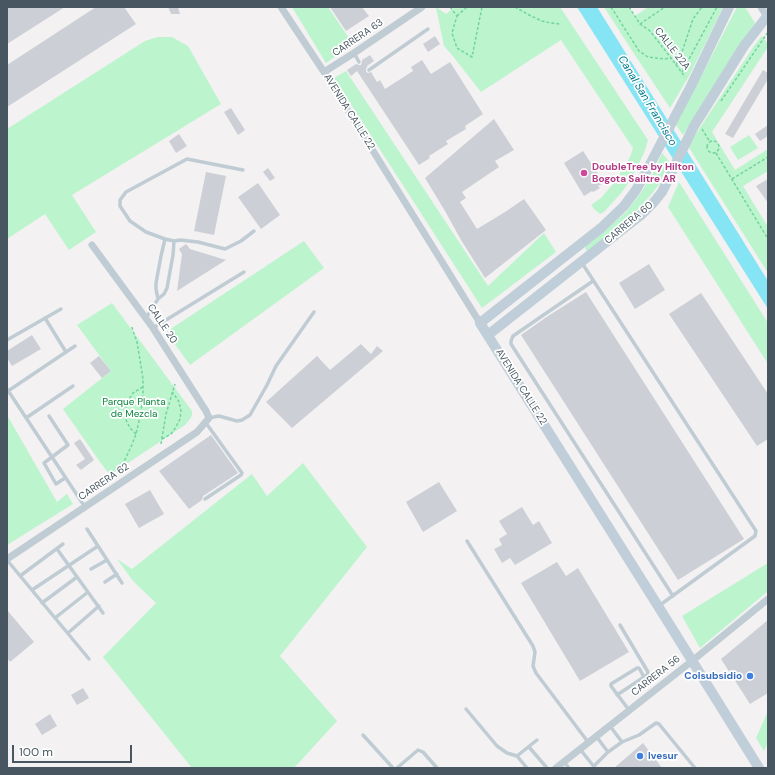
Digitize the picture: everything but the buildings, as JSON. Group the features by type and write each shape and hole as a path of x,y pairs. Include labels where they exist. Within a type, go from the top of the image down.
{"street":[{"name":"AVENIDA CALLE 22","path":"281,7 324,72 759,768"},
{"name":"CARRERA 63","path":"324,72 422,7"},
{"name":"CARRERA 60","path":"480,323 601,228 624,206 636,190 656,153 729,7"},
{"path":"761,7 768,16"},
{"name":"CARRERA 60","path":"488,335 646,210 662,192 670,174 698,128 744,46 768,16"},
{"name":"CALLE 20","path":"92,245 153,328 206,411 207,421"},
{"path":"573,250 581,262"},
{"name":"CARRERA 62","path":"7,560 197,432 207,421"},
{"name":"CARRERA 56","path":"556,768 768,599"}],"lane":[{"path":"369,70 428,29"},
{"path":"354,53 360,62"},
{"path":"243,170 187,158 126,192 120,200 120,206 130,221 146,232 174,241 180,240 198,242 225,249 242,241 254,231"},
{"path":"158,300 156,283 165,239"},
{"path":"146,318 167,288 174,241"},
{"path":"581,262 756,531 755,536 658,606"},
{"path":"153,328 244,272"},
{"path":"593,281 513,336 511,344 673,596"},
{"path":"7,340 61,309"},
{"path":"205,499 242,474 207,421 219,416 237,421 250,415 276,366 314,312"},
{"path":"45,318 66,352"},
{"path":"75,346 7,390 85,507"},
{"path":"26,418 73,386"},
{"path":"49,416 68,445 44,463 56,484 65,478"},
{"path":"87,529 122,583"},
{"path":"467,541 533,646 535,652 533,666 536,673 588,742"},
{"path":"20,576 63,544"},
{"path":"32,590 98,546"},
{"path":"57,549 103,613"},
{"path":"7,560 89,660"},
{"path":"91,569 107,560"},
{"path":"105,582 117,574"},
{"path":"42,603 78,577"},
{"path":"55,618 88,592"},
{"path":"68,634 99,606"},
{"path":"617,695 648,674 648,671 620,625"},
{"path":"629,710 617,695 611,684 637,668 639,668 644,677"},
{"path":"466,709 501,749 507,753 517,756 527,768"},
{"path":"580,749 595,767 608,752 622,742 639,735 658,723 695,768"},
{"path":"610,726 622,742"},
{"path":"363,735 393,768"},
{"path":"596,736 608,752"},
{"path":"517,756 537,740"},
{"path":"529,747 547,768"},
{"path":"397,768 418,750 423,752 437,768"},
{"path":"564,762 569,768"}],"path":[{"path":"450,7 457,16"},
{"path":"471,7 467,7 457,16 452,33 457,48 472,57 482,7"},
{"path":"515,7 542,21 560,24"},
{"path":"611,7 639,51 648,57 664,59 671,58"},
{"name":"CALLE 22A","path":"629,7 640,24 650,31 685,78"},
{"path":"640,24 665,7"},
{"path":"676,65 681,55 693,19 702,7"},
{"path":"682,73 717,7"},
{"path":"720,103 768,32"},
{"path":"698,128 710,142 714,142 719,145 719,150 716,153"},
{"path":"710,142 708,149 712,153 716,153 768,239"},
{"path":"732,179 768,157"},
{"path":"118,474 136,434 142,407 143,387 139,351 131,325"},
{"path":"161,444 166,414 175,384"},
{"path":"136,434 130,428 126,420 125,410 133,393 143,387"},
{"path":"162,439 171,434 176,428 180,419 181,411 179,402 172,392"}],"green space":[{"path":"292,7 328,7 353,44 326,63"},
{"path":"436,7 446,14 455,7 560,7 648,140 644,153 631,179 622,192 604,212 600,214 591,205 601,198 614,183 630,157 633,148 561,40 481,92 444,46"},
{"path":"604,7 629,7 635,16 648,7 723,7 689,76 670,108 631,49"},
{"path":"737,7 745,7 755,23 683,135 676,125"},
{"path":"762,36 768,44 768,47 712,132 735,170 768,149 768,171 743,186 768,227 768,273 688,146"},
{"path":"158,37 172,37 188,46 221,104 72,195 96,232 69,250 45,214 7,239 7,129 145,41"},
{"path":"346,71 488,286 544,233 556,252 482,308 334,78"},
{"path":"749,135 758,148 738,160 730,147"},
{"path":"662,153 669,161 660,183 637,210 587,252 585,247 626,212 640,194 652,175"},
{"path":"679,182 768,323 768,364 668,207"},
{"path":"304,241 324,268 190,365 166,332"},
{"name":"Parque Planta de Mezcla","path":"112,303 192,411 192,415 185,425 110,475 63,409 111,371 77,325"},
{"path":"7,415 57,502 67,494 73,504 7,545"},
{"path":"303,463 367,547 280,656 337,721 294,768 192,768 103,657 156,603 133,581 117,559 132,569 252,474 267,496"},
{"path":"768,563 768,591 700,648 682,616"},
{"path":"768,711 768,743 764,751 756,738"}],"water":[{"name":"Canal San Francisco","path":"577,7 597,7 768,281 768,309"}],"place":[{"name":"DoubleTree by Hilton Bogota Salitre AR","path":"584,173"},
{"name":"Colsubsidio","path":"750,676"},
{"name":"Ivesur","path":"640,756"}]}
